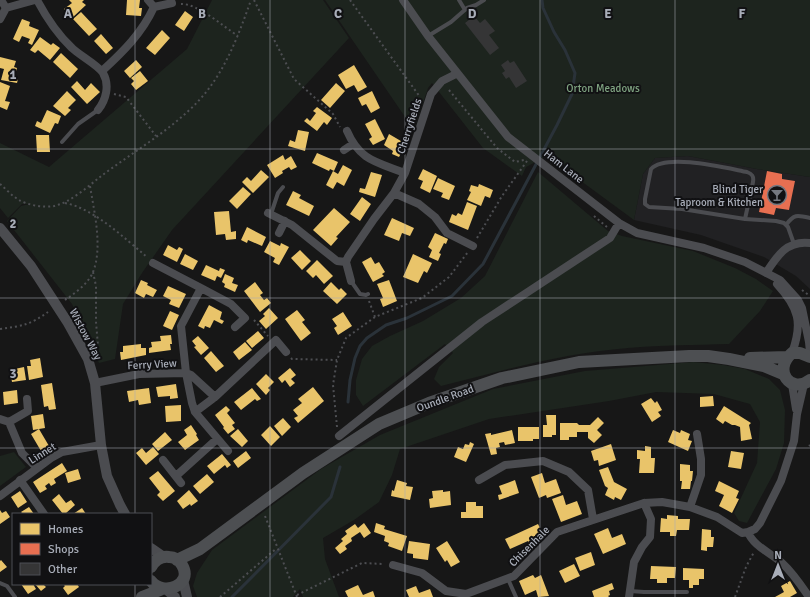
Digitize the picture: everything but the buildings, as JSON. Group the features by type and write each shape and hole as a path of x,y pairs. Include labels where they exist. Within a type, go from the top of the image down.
{"main road":[{"name":"Oundle Road","path":"729,359 800,353 810,357"},
{"path":"790,355 784,362 783,374 788,380 805,382"},
{"name":"Oundle Road","path":"177,560 200,550 303,473 340,437 379,424 429,403 502,378 579,362 689,356 708,356 729,359 764,366 783,374"},
{"name":"Oundle Road","path":"142,597 168,593 178,587 200,550"},
{"path":"152,565 159,558 173,557 183,567 184,576"},
{"path":"152,582 156,587 168,593"},
{"path":"135,597 142,585"}],"street":[{"path":"1,0 6,8"},
{"path":"0,19 6,8 36,0 48,21 60,36 72,48 102,71 106,79 106,94 103,104 98,110"},
{"path":"148,0 154,7"},
{"name":"Ham Lane","path":"403,0 456,74 508,137 618,223 637,233 704,248 745,262 780,280 798,300 806,322 810,352"},
{"path":"102,71 122,54 133,41 154,7 172,3"},
{"name":"Cherryfields","path":"346,262 374,219 394,194 405,173 431,94 442,81 456,74"},
{"name":"Cherryfields","path":"347,131 353,144 368,159 405,173"},
{"path":"344,150 353,144"},
{"path":"394,194 419,204 435,217 446,233 473,246"},
{"path":"269,214 292,225 338,261 346,262 351,280"},
{"path":"279,233 285,221"},
{"path":"340,437 482,322 610,238 618,223"},
{"name":"Wistow Way","path":"0,228 31,266 68,323 88,359 95,383 101,445 107,476 124,513"},
{"path":"766,273 781,253 794,244 801,242 810,243"},
{"path":"153,263 231,304 245,318 235,327"},
{"name":"Ham Lane","path":"766,273 791,301 798,318 797,339 790,355"},
{"name":"Ferry View","path":"201,288 181,326 186,373 195,412 228,451"},
{"path":"195,412 215,397 274,337 286,352"},
{"name":"Ferry View","path":"95,383 139,374 186,373 191,375 215,397"},
{"path":"805,382 797,414 794,442 781,481 760,523 755,529 748,532 750,539 782,563 809,597"},
{"path":"0,419 9,422 28,411 27,399"},
{"path":"9,422 22,453 37,468"},
{"path":"690,507 701,475 701,459 697,434"},
{"path":"163,460 178,480 217,439"},
{"name":"Linnet","path":"0,496 50,458 62,452 101,445"},
{"path":"479,480 505,465 543,461 569,472 588,490 593,519"},
{"path":"20,480 43,513"},
{"name":"Chisenhale","path":"393,565 422,573 446,591 466,594 514,576 557,532 644,503 662,502 690,507 717,517 742,532 748,532"},
{"path":"629,594 634,562 642,547 650,537 651,519 644,503"},
{"path":"152,549 164,557"},
{"path":"184,576 188,597"}],"lane":[{"path":"459,0 465,10"},
{"path":"428,36 451,22 465,10 484,0"},
{"path":"62,142 66,135 78,124 98,110"},
{"path":"745,219 754,178 751,174 747,172 680,162 660,164 651,169 645,199 645,204 649,207 688,210 745,219 776,221 788,227 794,244"},
{"path":"269,214 278,193 283,187"},
{"path":"786,225 793,217 799,215 810,218"},
{"path":"351,280 360,294 368,294"},
{"path":"508,578 516,597"},
{"path":"0,583 6,586 15,597"},
{"path":"629,594 644,592 687,592"}],"path":[{"path":"0,184 19,200 37,206 53,206 64,202 90,186 190,110 209,89 221,71 238,36 251,0"},
{"path":"254,0 294,79 333,114 343,131 347,131"},
{"path":"350,0 427,106"},
{"path":"172,3 176,5 186,4 199,9 238,36"},
{"path":"340,437 333,385 337,360 346,338 375,317 422,298 449,277 473,246 502,196 529,158 515,162 497,148 448,90"},
{"path":"106,94 118,94 126,97 156,136"},
{"path":"88,359 98,346 96,286 93,272 97,234 90,186"},
{"path":"64,202 75,205 95,216 153,263"},
{"path":"65,300 79,290 93,272"},
{"path":"0,328 19,326 34,322 48,312"},
{"path":"245,318 253,319 267,336 274,337"},
{"path":"286,352 292,359 337,360"},
{"path":"265,516 297,596 362,563 393,565"},
{"path":"220,597 277,548"},
{"path":"735,597 754,550"}],"shaded area":[{"path":"688,156 810,177 810,289 796,276 764,257 701,235 634,220 643,174 655,158"}],"green space":[{"path":"212,0 323,0 349,38 172,230 142,273 123,304 115,359 99,363 72,304 7,221 21,206 30,204 22,204 8,218 0,208 0,143 49,167 187,49"},
{"name":"Orton Meadows","path":"325,0 810,0 810,177 688,156 655,158 643,174 634,220 547,156 526,167 522,176 483,148 432,83 428,88 414,130"},
{"path":"538,172 608,231 622,236 693,251 735,268 756,279 773,291 760,311 729,344 678,345 604,350 534,363 441,386 434,379 439,367 453,353 445,344 363,406 356,395 356,380 362,359 372,346 423,321 461,298 485,276"},
{"path":"693,362 745,369 769,379 780,390 785,410 784,443 776,469 747,523 739,521 734,513 757,463 760,422 750,404 714,394 656,392 609,401 489,419 400,449 392,475 379,502 354,520 323,538 325,559 339,597 303,597 300,589 293,597 197,597 193,586 197,573 212,550 321,469 380,435 493,389 585,371"},
{"path":"14,452 26,467 0,486 0,456"}],"waterway":[{"path":"348,402 350,380 355,358 360,346 367,338 386,325 407,318 452,296 483,264 572,94 575,73 543,8 542,0"},
{"path":"232,597 331,497 340,467"}],"place":[{"name":"Blind Tiger Taproom & Kitchen","path":"777,195"}]}
